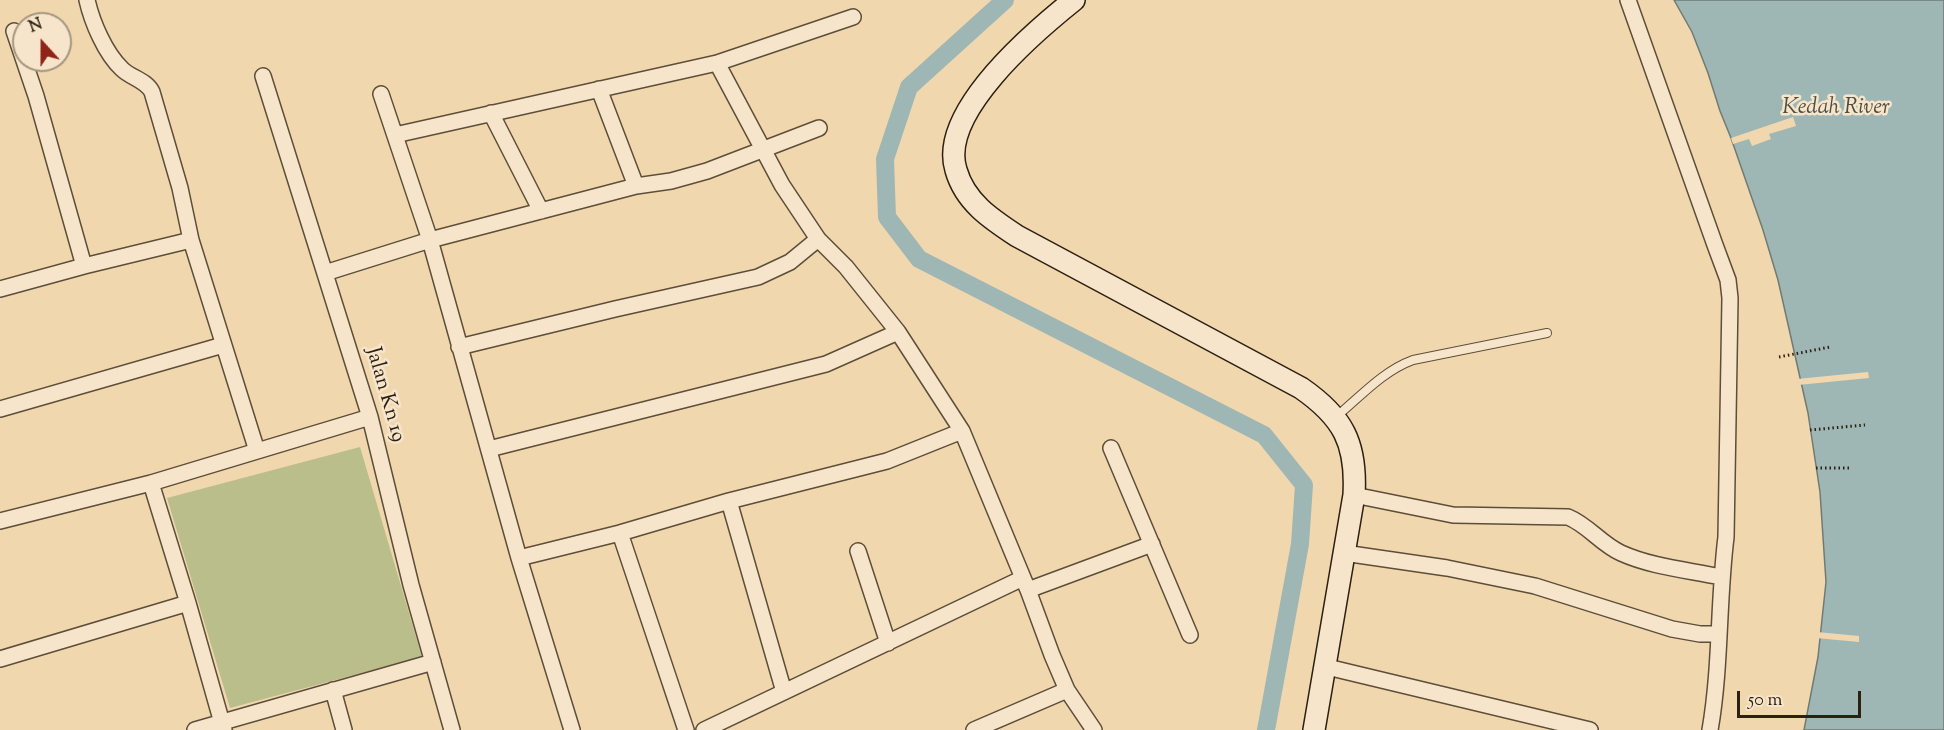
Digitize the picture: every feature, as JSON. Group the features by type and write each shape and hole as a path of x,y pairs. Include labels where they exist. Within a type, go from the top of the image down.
{"main road":[{"path":"1074,0 1012,56 970,105 958,132 955,167 967,194 977,208 1017,236 1301,388 1322,402 1336,417 1350,443 1354,470 1354,495 1323,666 1314,730"}],"street":[{"path":"87,0 95,27 116,62 123,70 147,85 152,92 180,188 191,240 257,451"},
{"path":"1628,0 1729,289 1731,327 1726,537 1710,730"},
{"path":"395,135 717,63 853,17"},
{"path":"717,63 782,185 818,239 846,267 898,332 962,431 1067,690 1094,730"},
{"path":"28,72 84,266"},
{"name":"Jalan Kn 19","path":"263,76 370,417 411,585 452,730"},
{"path":"599,89 636,186"},
{"path":"381,94 430,240 519,558 572,730"},
{"path":"491,113 541,212"},
{"path":"325,273 430,240 636,186 671,181 707,171 819,128"},
{"path":"459,347 758,277 790,262 818,239"},
{"path":"0,290 84,266 191,240"},
{"path":"489,449 826,364 898,332"},
{"path":"0,409 223,345"},
{"path":"0,521 151,483 370,417"},
{"path":"519,558 887,461 962,431"},
{"path":"1111,448 1190,635"},
{"path":"151,483 223,726"},
{"path":"1354,495 1453,515 1568,517 1582,524 1599,539 1626,555 1646,562 1721,577"},
{"path":"729,501 784,692"},
{"path":"620,533 686,730"},
{"path":"704,730 888,643 1025,584 1152,543"},
{"path":"858,551 888,643"},
{"path":"1344,553 1447,568 1535,586 1672,629 1700,634 1718,634"},
{"path":"0,659 188,603"},
{"path":"195,730 223,726 333,690 433,662"},
{"path":"1323,666 1590,730"},
{"path":"333,690 344,730"},
{"path":"975,730 1067,690"}],"lane":[{"path":"1336,417 1386,374 1402,364 1547,333"}],"path":[{"path":"1779,357 1830,347"},
{"path":"1810,430 1865,425"},
{"path":"1816,468 1851,468"}],"green space":[{"path":"360,447 422,657 230,708 167,498"}],"water":[{"name":"Kedah River","path":"1674,0 1944,0 1944,730 1804,730 1818,657 1826,582 1820,492 1808,413 1778,280 1763,230 1708,73 1692,32"}],"pier":[{"path":"1793,117 1796,126 1769,134 1771,139 1752,146 1749,139 1733,144 1731,138"},
{"path":"1868,372 1869,378 1798,385 1797,379"},
{"path":"1817,632 1859,636 1859,642 1816,638"}],"waterway":[{"path":"1005,0 909,87 885,159 887,217 919,259 1264,435 1304,485 1300,544 1266,730"}]}
